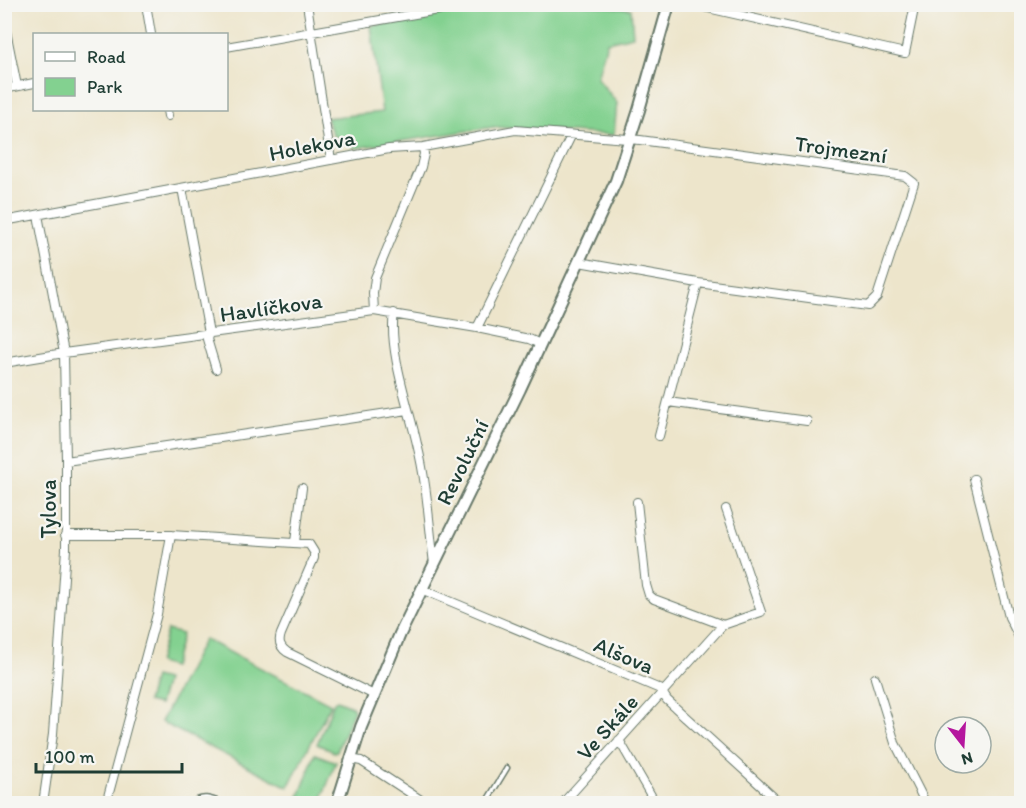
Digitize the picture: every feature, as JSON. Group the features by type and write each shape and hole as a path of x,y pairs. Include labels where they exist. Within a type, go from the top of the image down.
{"street":[{"path":"146,4 151,33"},
{"path":"307,4 331,160"},
{"path":"228,47 472,4"},
{"name":"Revoluční","path":"337,804 350,759 374,695 421,589 520,389 612,190 629,141 669,4"},
{"path":"690,4 905,52 915,4"},
{"path":"4,21 17,86"},
{"path":"4,89 33,83"},
{"name":"Holekova","path":"4,221 389,149 423,147 515,130 629,141"},
{"path":"477,328 572,136"},
{"name":"Trojmezní","path":"629,141 640,140 905,176 914,183 878,297 868,306 698,283"},
{"path":"374,311 375,278 421,167 423,147"},
{"path":"182,188 209,333 207,339 216,369"},
{"name":"Tylova","path":"38,215 64,353 66,461 66,549 53,734 43,804"},
{"path":"579,262 698,283 659,436"},
{"name":"Havlíčkova","path":"4,363 374,311 477,328 529,339 540,344"},
{"path":"394,313 392,328 426,487 434,564"},
{"path":"668,402 807,421"},
{"path":"66,461 408,410"},
{"path":"974,479 1009,617 1022,643"},
{"path":"295,542 302,488"},
{"path":"637,502 646,585 650,595 654,599 723,625"},
{"name":"Ve Skále","path":"562,804 723,625 761,612 726,509"},
{"path":"65,535 171,535 309,544 313,548 314,555 281,634 279,641 281,647 374,695"},
{"path":"106,804 157,614 171,535"},
{"name":"Alšova","path":"421,589 660,690 667,700 781,804"},
{"path":"875,678 895,743 926,804"},
{"path":"619,740 656,804"},
{"path":"350,759 361,762 427,804"}],"lane":[{"path":"485,804 507,768"},
{"path":"190,804 204,798 224,804"}],"green space":[{"path":"579,4 631,9 633,36 607,42 597,78 617,103 614,135 494,127 356,148 333,135 326,118 382,112 371,26 495,5"},
{"path":"167,630 182,634 173,667 158,663"},
{"path":"204,639 331,704 288,787 161,722"},
{"path":"154,677 166,680 159,705 147,702"},
{"path":"337,700 353,707 354,710 337,751 334,752 317,744 334,702"},
{"path":"315,754 336,762 320,803 297,802"}]}
